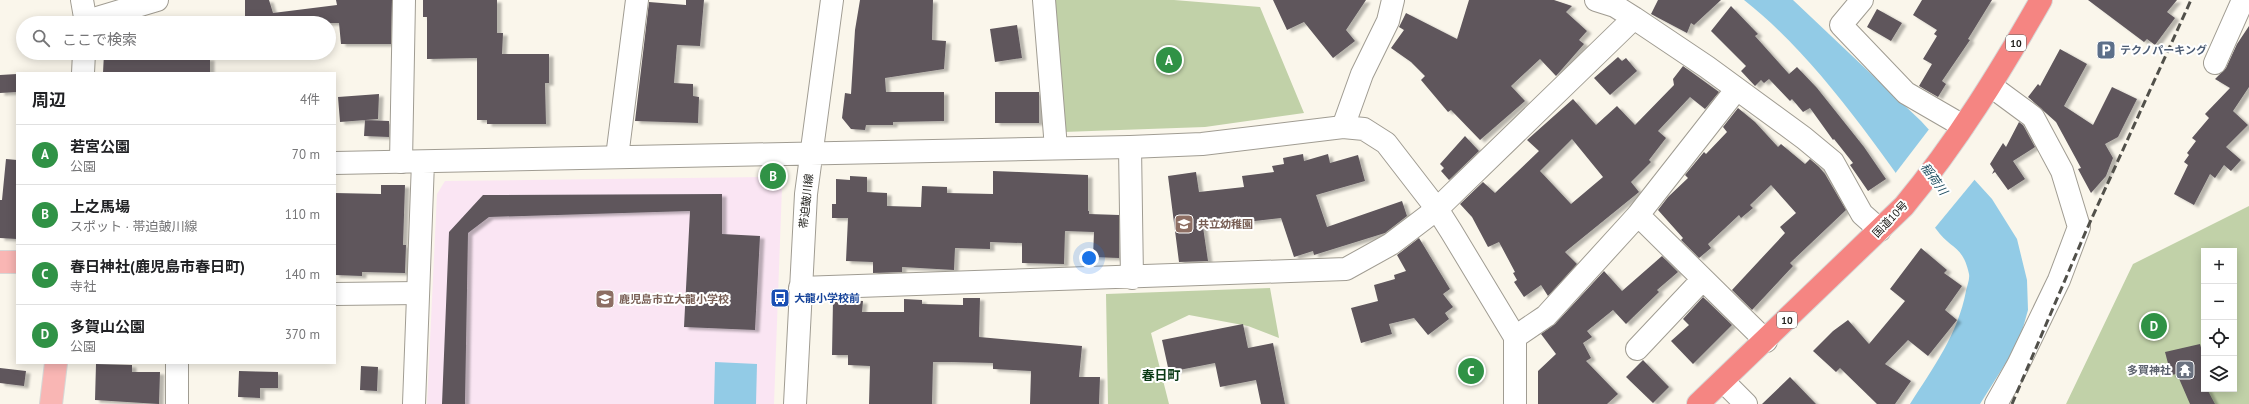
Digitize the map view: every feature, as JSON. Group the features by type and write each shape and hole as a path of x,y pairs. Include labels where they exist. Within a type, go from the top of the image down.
{"highway":[{"name":"国道10号","path":"1698,404 1766,341 1904,206 1927,178 1991,86 2041,0"}],"main road":[{"path":"0,262 16,262"},
{"path":"51,404 56,364"}],"street":[{"path":"85,14 157,0"},
{"path":"402,162 404,0"},
{"path":"617,157 637,0"},
{"name":"帯迫皷川線","path":"795,404 806,194 832,0"},
{"path":"1044,0 1056,148"},
{"path":"1343,127 1362,74 1388,21 1393,0"},
{"path":"1596,0 1615,6 1634,18 1707,67 1736,90 1804,138 1833,162 1862,214 1880,230"},
{"path":"1862,0 1841,25 1906,93 1960,129"},
{"path":"2215,64 2243,12"},
{"path":"800,288 1132,278 1346,269 1391,244 1437,209 1634,18"},
{"path":"83,72 84,60"},
{"path":"1991,86 2016,102 2033,117 2062,170 2079,227 2059,280 2018,365 1996,404"},
{"path":"1515,337 1546,316 1638,215 1736,90"},
{"path":"336,163 1130,147 1202,144 1343,127 1364,129 1386,143 1437,209 1515,337 1515,404"},
{"path":"1130,147 1132,278"},
{"path":"414,404 423,162"},
{"path":"1638,215 1702,280 1766,341"},
{"path":"1637,349 1702,280"},
{"path":"336,294 418,293"},
{"path":"176,404 177,364"},
{"path":"1723,380 1746,404"}],"shaded area":[{"name":"鹿児島市立大龍小学校","path":"769,177 782,187 774,404 427,404 437,194 445,181"}],"green space":[{"path":"1051,0 1174,0 1260,7 1304,113 1205,127 1063,132"},
{"path":"2249,206 2249,404 2066,404 2133,264"},
{"path":"1270,288 1279,338 1248,326 1189,315 1151,333 1169,404 1108,404 1106,294"}],"water":[{"name":"稲荷川","path":"1744,0 1793,0 1921,121 1992,199 2017,239 2027,280 2028,310 2019,342 1980,404 1910,404 1936,364 1957,322 1969,280 1966,265 1960,252 1936,229 1870,138 1823,78 1798,50"},
{"path":"715,362 757,364 756,404 714,404"}],"pier":[{"path":"1930,128 1976,178 1934,229 1894,175"}],"building":[{"path":"245,0 269,0 273,13 337,5 336,0 392,0 391,44 341,44 339,23 336,23 336,16 245,16"},
{"path":"423,0 497,0 497,33 503,33 502,54 549,54 549,83 545,83 546,124 487,124 487,120 477,120 477,58 427,59 427,17 423,17"},
{"path":"686,0 704,0 700,46 677,45 674,83 693,84 693,96 699,97 698,123 635,121 649,2 686,5"},
{"path":"860,0 933,0 932,40 946,41 944,69 885,78 886,92 944,92 944,121 893,122 893,125 866,125 865,130 851,129 842,118 845,93 851,94 855,30"},
{"path":"1273,0 1366,0 1346,30 1355,41 1333,58 1304,22 1287,30"},
{"path":"1469,0 1554,0 1572,6 1566,12 1587,31 1579,40 1584,44 1556,76 1540,59 1511,86 1525,101 1480,140 1451,110 1448,112 1421,80 1425,76 1411,62 1391,48 1404,30 1399,27 1406,13 1457,39"},
{"path":"1658,0 1721,0 1694,25 1691,23 1687,33 1651,14"},
{"path":"1922,0 1992,0 1968,39 1970,40 1942,81 1946,84 1938,97 1919,86 1932,64 1923,59 1937,36 1934,34 1937,30 1913,15"},
{"path":"2088,0 2177,0 2167,12 2175,18 2155,45 2147,39 2144,42"},
{"path":"1731,6 1758,34 1755,36 1789,74 1797,67 1817,88 1864,147 1886,179 1868,191 1850,165 1853,163 1834,139 1833,140 1810,108 1803,112 1792,99 1790,101 1769,79 1764,83 1761,80 1755,86 1741,71 1746,66 1711,31"},
{"path":"1877,9 1902,23 1891,41 1867,27"},
{"path":"1017,25 1022,58 995,62 990,29"},
{"path":"2249,26 2249,87 2233,111 2248,125 2226,147 2241,160 2231,171 2224,165 2215,178 2210,174 2194,205 2174,194 2188,165 2184,162 2189,155 2187,153 2196,141 2192,138 2209,118 2205,114 2230,88 2215,79 2226,68 2237,44"},
{"path":"2060,49 2087,64 2064,106 2093,125 2112,87 2137,99 2118,137 2105,144 2113,158 2106,176 2091,193 2078,169 2081,168 2056,122 2028,97 2038,84 2040,86"},
{"path":"1618,57 1622,61 1626,58 1637,71 1610,95 1594,78"},
{"path":"104,60 210,60 210,72 103,72"},
{"path":"1683,66 1719,92 1705,109 1690,97 1658,131 1666,138 1649,160 1651,162 1631,182 1639,192 1565,252 1577,264 1548,296 1541,285 1524,297 1514,282 1517,280 1513,273 1515,272 1499,242 1488,247 1472,217 1460,204 1483,182 1495,193 1539,151 1527,140 1573,99 1596,125 1617,106 1635,125 1674,85 1673,79","holes":["1572,139 1603,177 1571,204 1540,171"]},
{"path":"16,74 16,92 0,93 0,75"},
{"path":"995,92 1039,92 1039,123 995,123"},
{"path":"379,94 378,119 340,122 338,97"},
{"path":"1738,108 1755,122 1778,147 1781,144 1805,164 1810,159 1819,167 1825,174 1846,210 1790,263 1793,266 1752,310 1732,290 1785,233 1780,227 1796,213 1771,185 1750,205 1753,208 1741,218 1739,215 1708,244 1711,248 1699,258 1681,240 1683,238 1658,210 1668,197 1688,178 1685,175 1704,152 1706,154 1727,132 1723,127"},
{"path":"365,120 389,121 389,137 364,136"},
{"path":"2019,122 2023,125 2035,147 2013,161 2025,179 2008,190 1995,172 1992,174 1994,170 1990,164 2003,143 2006,147"},
{"path":"1465,136 1479,151 1449,180 1441,171 1444,168 1440,164"},
{"path":"1303,154 1304,161 1328,154 1330,163 1358,155 1365,181 1316,195 1327,227 1402,201 1407,216 1385,233 1314,255 1313,251 1294,257 1281,218 1203,227 1208,261 1179,262 1168,176 1196,172 1199,192 1244,187 1242,176 1274,172 1272,166 1284,164 1283,158"},
{"path":"6,159 16,160 16,239 0,238 0,200 2,200"},
{"path":"993,171 1088,175 1089,214 1119,215 1119,258 1093,257 1094,232 1065,231 1064,264 1022,263 1022,243 990,242 990,249 955,248 954,270 902,267 902,272 873,273 873,262 846,261 848,218 832,218 832,204 836,204 836,179 850,180 850,176 867,177 867,192 887,193 887,206 921,207 922,186 947,187 947,193 993,194"},
{"path":"381,185 405,185 403,245 406,245 405,273 362,272 362,276 336,275 336,193 381,194"},
{"path":"722,194 722,234 760,236 755,330 684,327 690,211 489,217 468,233 465,404 442,404 449,232 483,195"},
{"path":"1419,238 1450,289 1443,294 1453,307 1445,313 1449,319 1428,335 1414,318 1389,324 1392,334 1361,343 1351,308 1378,301 1374,285 1395,279 1394,275 1406,271 1397,255"},
{"path":"1921,248 1947,270 1944,273 1962,286 1945,310 1957,320 1928,356 1908,340 1885,364 1911,381 1895,404 1877,404 1840,368 1836,372 1813,351 1833,331 1848,320 1869,344 1905,301 1890,289"},
{"path":"1662,256 1678,272 1657,290 1659,292 1626,324 1613,310 1587,331 1592,337 1583,343 1591,358 1586,361 1618,394 1607,404 1538,404 1538,371 1556,354 1541,334 1555,324 1604,271 1622,291"},
{"path":"1703,297 1732,325 1693,364 1671,341 1689,325 1683,319"},
{"path":"963,298 980,298 979,337 1082,346 1079,377 1100,377 1099,404 1030,404 1031,371 993,369 993,363 933,362 932,404 869,404 870,366 848,365 848,355 832,355 833,300 863,301 862,312 904,312 904,299 922,300 922,304 963,305"},
{"path":"1243,324 1248,348 1273,343 1285,404 1261,404 1256,380 1220,387 1215,363 1169,372 1162,340"},
{"name":"多賀神社","path":"2200,344 2201,392 2209,392 2215,404 2190,404 2177,374 2171,375 2165,352"},
{"path":"1643,360 1669,387 1653,403 1626,377"},
{"path":"96,364 132,365 132,372 160,372 159,404 95,400"},
{"path":"361,366 378,367 377,391 360,390"},
{"path":"0,368 26,371 24,386 0,383"},
{"path":"239,371 278,372 278,388 260,388 260,398 238,397"},
{"path":"1790,377 1816,404 1762,404"}],"railway":[{"path":"2012,404 2086,231 2191,0"}],"place":[{"name":"テクノパーキング","path":"2106,50"},
{"name":"若宮公園","path":"1169,60"},
{"name":"上之馬場","path":"773,176"},
{"name":"共立幼稚園","path":"1184,224"},
{"name":"大龍小学校前","path":"780,298"},
{"name":"鹿児島市立大龍小学校","path":"605,299"},
{"name":"多賀山公園","path":"2154,326"},
{"name":"多賀神社","path":"2185,370"},
{"name":"春日神社(鹿児島市春日町)","path":"1471,371"}],"district":[{"name":"春日町","path":"1161,375"}]}
